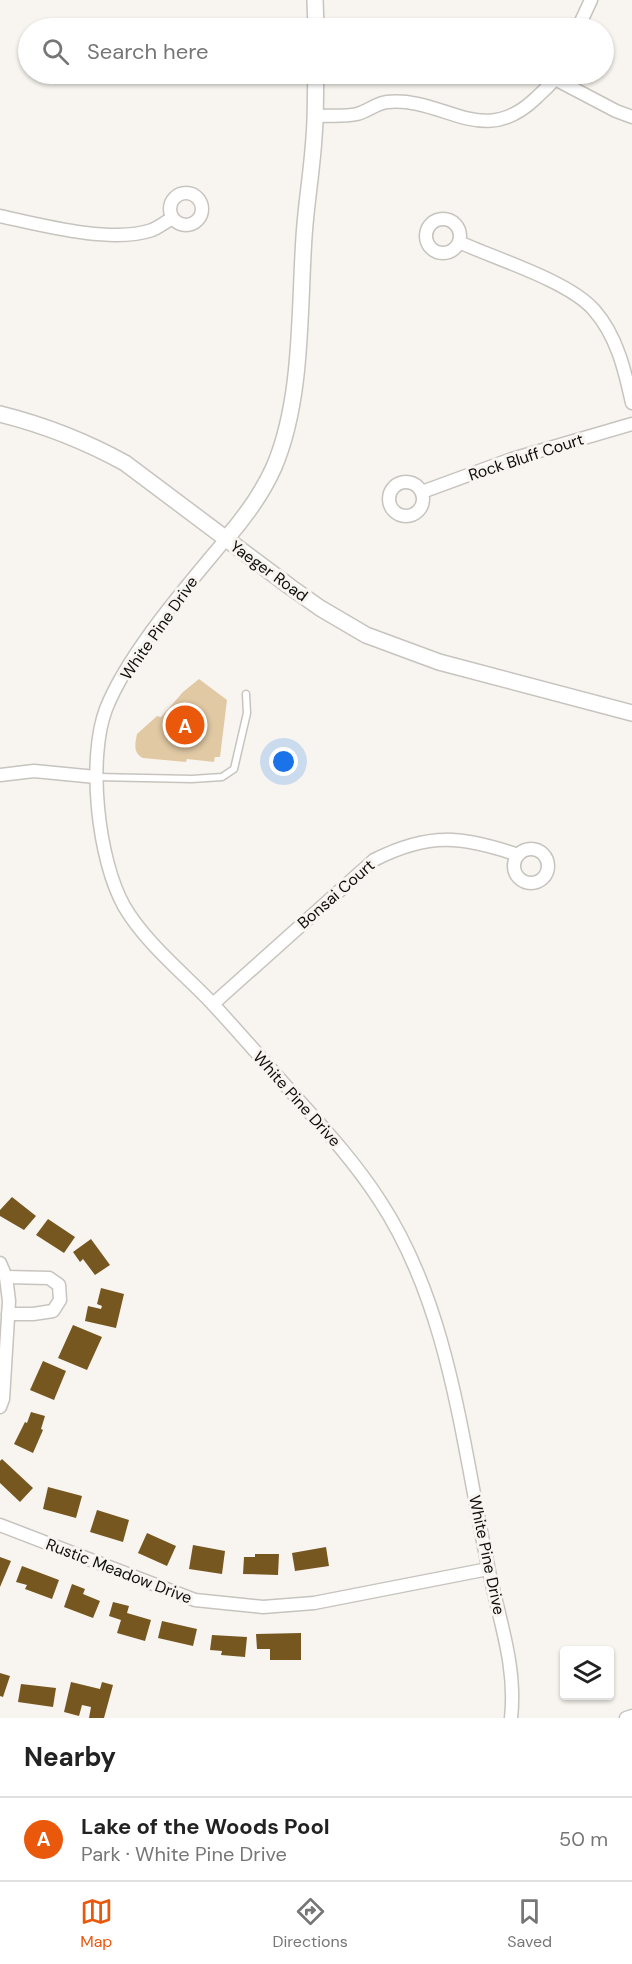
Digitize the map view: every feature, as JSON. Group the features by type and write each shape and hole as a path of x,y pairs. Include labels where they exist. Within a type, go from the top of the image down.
{"street":[{"path":"315,0 316,18"},
{"path":"583,18 591,0"},
{"name":"Yaeger Road","path":"316,84 296,362 288,419 281,447 261,492 244,518 226,539 320,608 389,645 466,670 632,713"},
{"path":"315,116 357,114 385,102 414,102 444,113 474,120 498,120 513,116 528,105 548,84"},
{"path":"570,84 616,111 632,117"},
{"path":"632,122 632,130"},
{"path":"0,216 42,225 122,236 152,229 172,218"},
{"path":"459,242 560,286 578,296 594,310 610,334 623,364 632,403"},
{"path":"0,414 62,432 98,448 147,479 226,539"},
{"name":"Rock Bluff Court","path":"422,492 512,459 632,424"},
{"name":"White Pine Drive","path":"226,539 158,625 126,672 106,711 98,749 96,777 105,852 117,891 125,908 146,934 213,1004 338,1144 380,1201 410,1254 443,1349 455,1399 488,1569 512,1675 511,1718"},
{"path":"0,776 34,771 96,777"},
{"name":"Bonsai Court","path":"213,1004 374,860 397,848 423,841 455,839 482,843 518,855"},
{"path":"0,1263 6,1277 8,1314 3,1399 0,1407"},
{"path":"6,1277 49,1278 60,1285 60,1300 53,1311 8,1314"},
{"name":"Rustic Meadow Drive","path":"0,1525 195,1600 210,1603 263,1607 314,1603 488,1569"},
{"path":"626,1718 632,1716"}],"lane":[{"path":"96,777 192,779 222,777 234,770 247,713 246,694"}],"shaded area":[{"path":"199,679 227,700 220,757 215,757 214,762 187,759 186,762 140,756 136,748 137,734 157,716 161,717 183,692"}],"building":[{"path":"12,1197 36,1216 24,1230 0,1216 0,1210"},
{"path":"48,1219 75,1237 64,1253 36,1235"},
{"path":"91,1239 110,1265 95,1275 83,1259 80,1262 73,1252"},
{"path":"101,1288 124,1294 116,1328 85,1321 88,1306 101,1309 102,1306 97,1304"},
{"path":"73,1325 102,1337 87,1370 58,1358"},
{"path":"43,1361 66,1371 54,1400 30,1390"},
{"path":"31,1412 45,1416 41,1429 43,1430 33,1453 14,1444"},
{"path":"2,1459 33,1488 20,1502 0,1483 0,1461"},
{"path":"48,1487 82,1496 76,1518 43,1509"},
{"path":"97,1510 129,1520 123,1542 90,1532"},
{"path":"147,1533 176,1546 167,1566 138,1553"},
{"path":"193,1545 225,1551 222,1574 189,1569"},
{"path":"326,1547 329,1566 295,1571 292,1553"},
{"path":"255,1554 279,1554 278,1575 243,1574 244,1557 255,1557"},
{"path":"0,1557 11,1561 0,1587"},
{"path":"22,1566 59,1580 52,1599 25,1589 27,1585 16,1582"},
{"path":"72,1584 85,1589 83,1594 100,1601 93,1618 64,1607"},
{"path":"113,1602 129,1606 127,1613 151,1620 145,1641 117,1633 121,1620 109,1616"},
{"path":"162,1621 197,1629 193,1646 158,1638"},
{"path":"301,1633 301,1660 270,1660 270,1649 257,1649 256,1634"},
{"path":"212,1635 247,1637 245,1657 221,1655 222,1651 210,1650"},
{"path":"0,1673 10,1676 3,1697 0,1696"},
{"path":"71,1682 100,1689 102,1682 113,1685 104,1718 89,1718 91,1707 82,1705 79,1716 64,1712"},
{"path":"21,1684 56,1688 53,1707 18,1702"}],"place":[{"name":"Lake of the Woods Pool","path":"185,725"}]}
